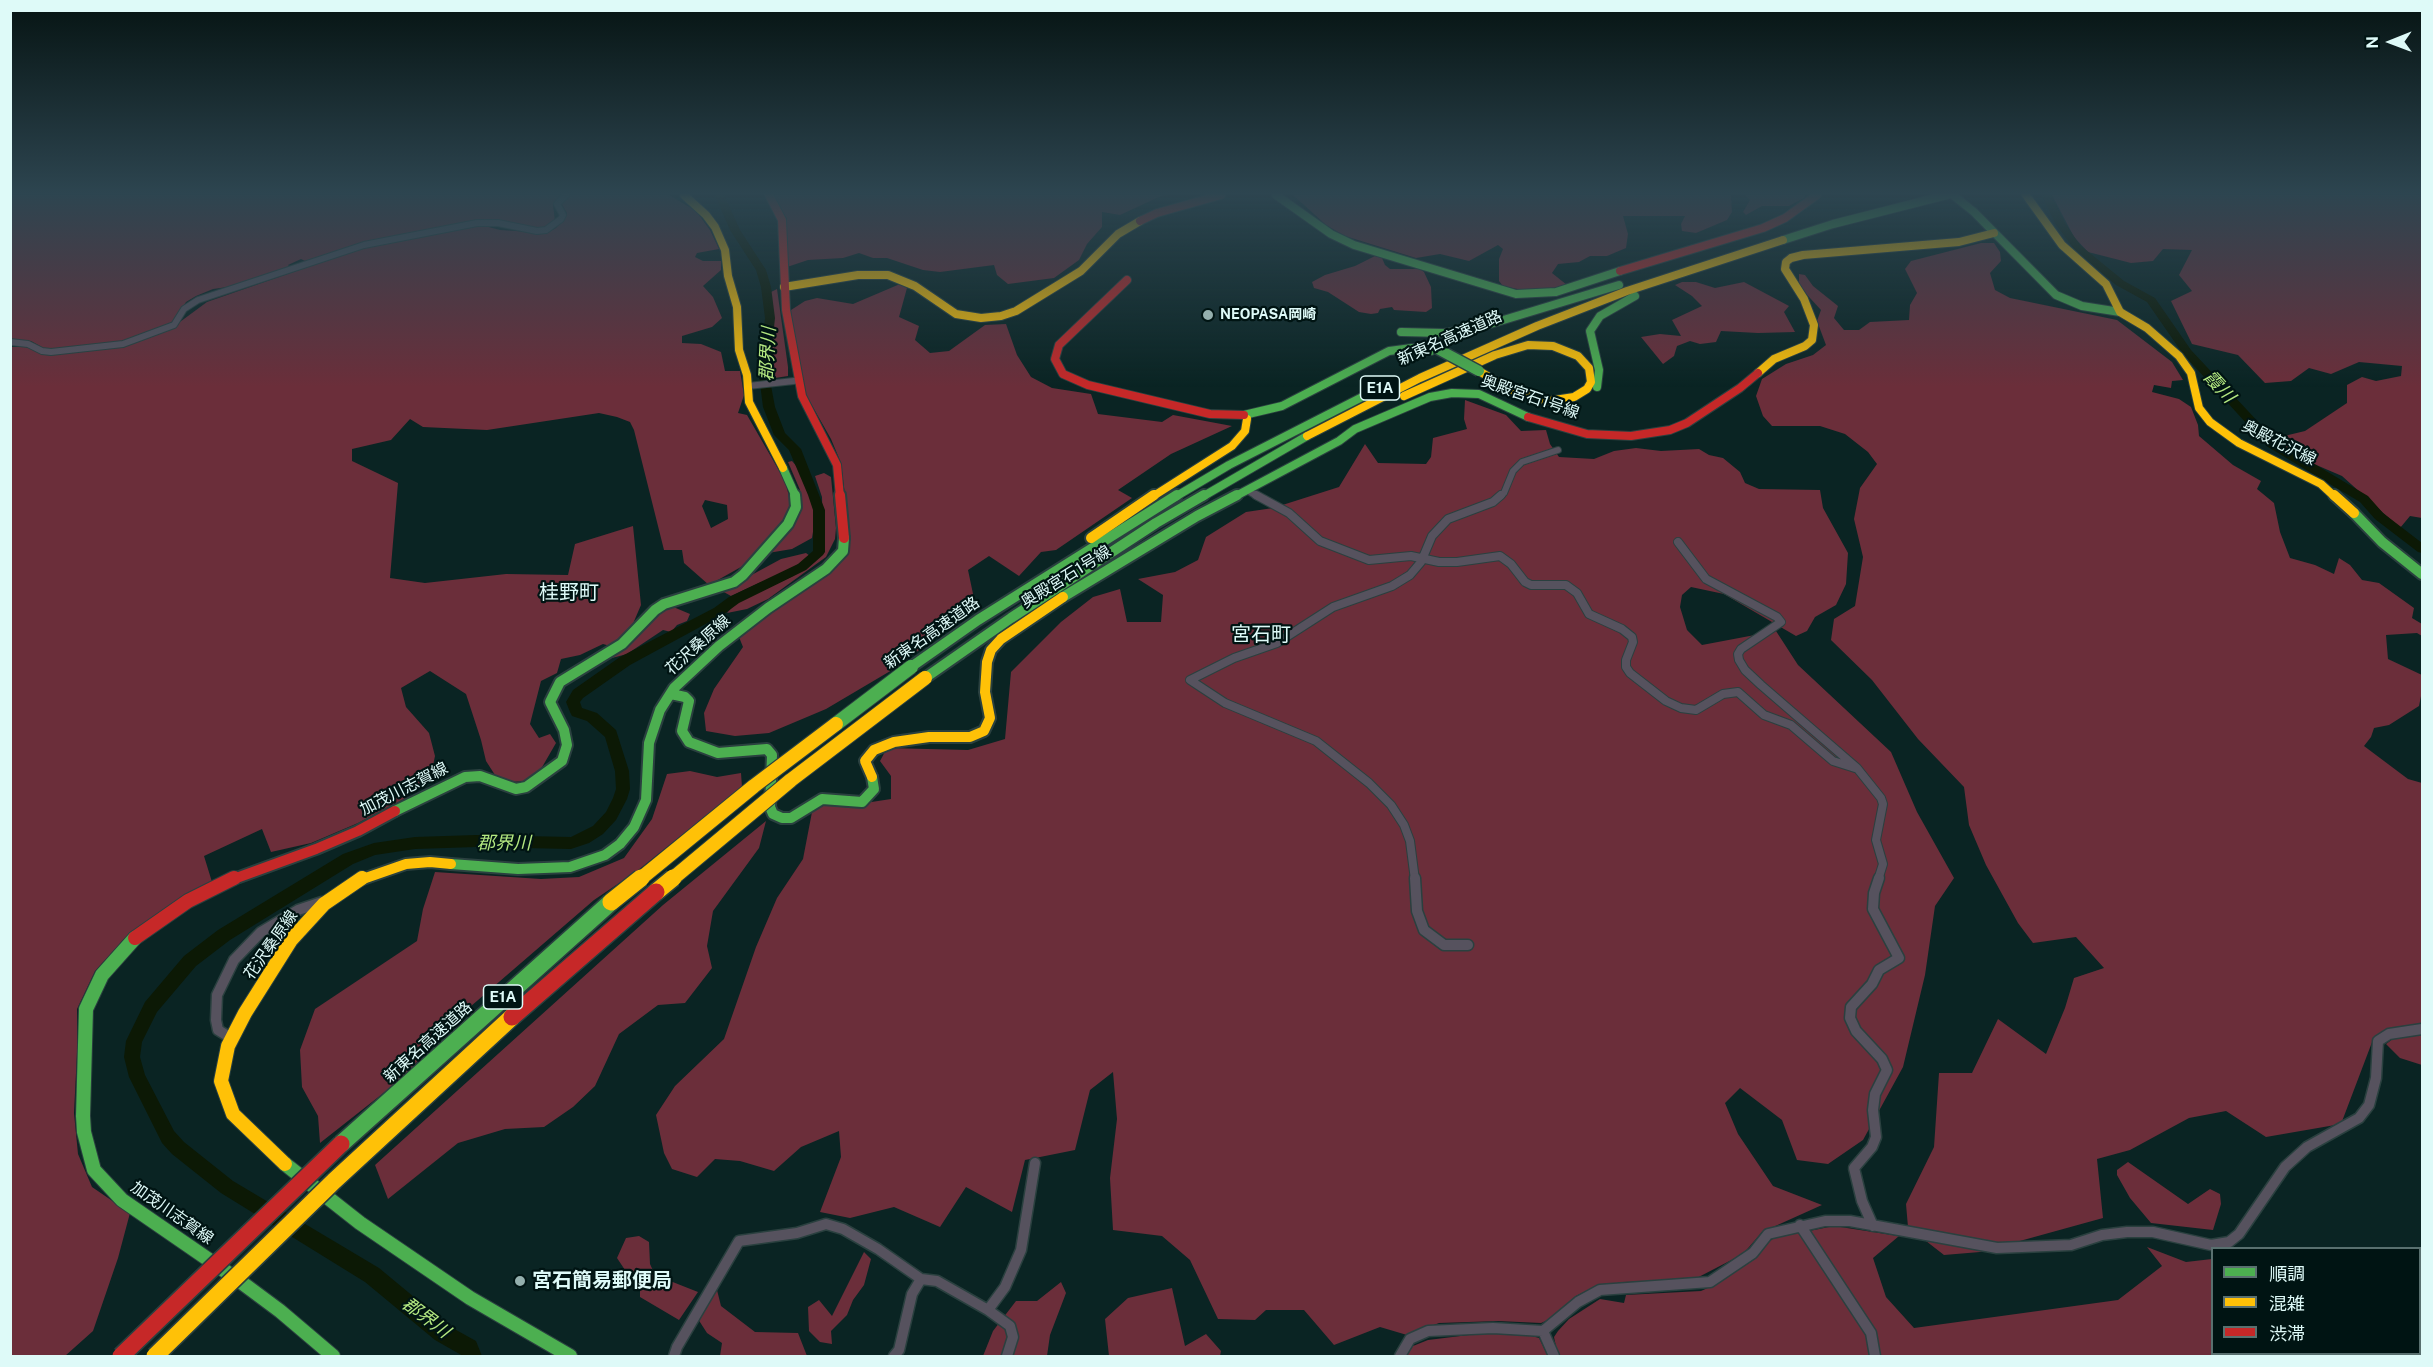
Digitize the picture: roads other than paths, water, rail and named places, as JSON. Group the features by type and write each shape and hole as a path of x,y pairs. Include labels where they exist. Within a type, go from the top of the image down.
{"main road":[{"name":"加茂川志賀線","path":"333,1356 280,1311 241,1282 122,1200 94,1170 84,1132 83,1116 84,1039 89,999 102,975 131,941 188,901 211,889 243,874 316,849 358,831 431,792 465,777 480,776 516,789 526,787 548,773 562,761 567,751 567,739 550,702 560,682 621,644 664,604 734,582 765,551 794,514 796,499 794,490 752,410 753,386 739,350 737,307 728,276 726,259"},
{"name":"花沢桑原線","path":"570,1356 551,1352 360,1223 297,1175 233,1114 221,1081 222,1068 231,1038 291,940 313,914 329,900 365,876 406,864 469,864 550,870 570,867 605,855 620,844 634,827 642,812 648,785 649,743 660,710 671,694 688,673 719,646 768,608 826,569 843,551 845,531 837,465 796,380 784,288 783,259"},
{"path":"784,288 858,275 888,275 915,286 956,314 981,318 1001,316 1027,305 1086,267 1094,259"},
{"path":"1400,259 1516,294 1556,292 1659,259"},
{"name":"新東名高速道路","path":"121,1356 316,1167 584,924 754,786 911,667 978,620 1150,511 1300,428 1455,353 1619,285 1698,259"},
{"name":"新東名高速道路","path":"155,1356 334,1181 455,1067 591,946 791,780 925,678 1098,560 1286,447 1411,382 1537,326 1627,291 1724,259"},
{"path":"1476,372 1514,397 1530,402 1556,405 1585,399 1594,392 1598,382 1599,370 1590,331 1600,316 1647,291 1731,259"},
{"name":"奥殿宮石1号線","path":"671,694 685,697 688,701 682,731 689,742 718,753 767,749 772,755 770,807 773,814 782,818 791,818 822,799 862,802 871,795 875,785 866,761 871,752 879,747 894,742 929,737 970,737 984,731 990,718 985,692 987,662 991,650 1001,639 1079,586 1197,516 1339,441 1362,426 1430,398 1452,393 1479,394 1535,420 1587,434 1632,436 1670,430 1687,423 1740,388 1774,358 1804,346 1812,340 1814,325 1804,299 1785,269 1786,262 1790,259"},
{"path":"2020,259 2061,298 2082,306 2120,312"},
{"path":"2078,259 2106,284 2120,312"},
{"path":"1127,280 1059,345 1055,359 1063,374 1088,385 1117,393 1210,414 1239,416 1274,409 1389,351 1413,348 1433,350"},
{"path":"1401,332 1435,334 1477,328 1619,285"},
{"name":"奥殿花沢線","path":"2120,312 2147,328 2179,356 2191,373 2199,408 2222,432 2257,453 2321,484 2340,499 2382,542 2422,574"},
{"path":"1110,381 1135,392 1201,407 1225,411 1245,411 1278,401 1383,348 1405,344 1433,350 1476,372 1526,396 1548,400 1574,397 1587,389 1591,382 1591,375 1584,362 1569,351 1545,345 1519,347 1495,355 1315,437 1286,447"},
{"path":"978,620 1121,516 1232,446 1245,431 1247,411"}],"street":[{"path":"10,342 28,344 42,351 51,352 123,344 174,324 184,309 198,300 324,259"},
{"path":"753,386 796,380"},
{"path":"1468,945 1444,945 1424,930 1417,911 1414,861 1404,825 1391,805 1368,783 1316,741 1225,703 1190,680 1234,658 1277,643 1333,607 1392,586 1410,575 1423,559 1432,536 1448,519 1493,502 1504,493 1513,471 1522,462 1558,450"},
{"path":"1250,492 1289,513 1311,534 1339,549 1369,560 1410,556 1457,562 1481,556 1500,556 1526,582 1532,585 1566,585 1577,593 1589,614 1622,629 1632,637 1633,642 1626,660 1626,667 1630,673 1666,701 1681,708 1696,710 1723,694 1738,692 1764,715 1791,725 1833,760 1857,768"},
{"path":"1678,542 1706,579 1777,617 1781,622 1741,649 1738,654 1739,660 1745,670 1761,685 1857,768 1881,798 1883,804 1876,840 1883,864 1874,893 1873,909 1899,958 1879,970 1872,984 1851,1007 1850,1018 1856,1031 1882,1059 1887,1070 1875,1094 1873,1110 1876,1137 1872,1147 1854,1168 1873,1226"},
{"path":"231,1038 218,1030 216,1020 217,995 234,960 244,946 269,927 298,910 329,900"},
{"path":"1401,1356 1410,1339 1428,1331 1493,1328 1543,1331 1578,1302 1600,1290 1710,1282 1753,1253 1768,1234 1800,1225 1833,1221 1997,1248 2071,1245 2102,1235 2127,1232 2153,1232 2211,1245 2229,1242 2240,1234 2285,1167 2307,1147 2359,1118 2369,1105 2376,1078 2378,1041 2388,1034 2422,1029"},
{"path":"988,1310 1005,1287 1021,1250 1035,1163"},
{"path":"674,1356 677,1347 740,1241 797,1233 826,1224 843,1229 921,1279 936,1281 988,1310 1010,1326 1013,1337 1007,1356"},
{"path":"1800,1225 1871,1333 1875,1356"},
{"path":"894,1356 899,1350 912,1294 921,1279"},
{"path":"1543,1331 1554,1356"}],"waterway":[{"name":"郡界川","path":"473,1356 469,1348 442,1333 372,1275 227,1187 178,1148 168,1137 137,1077 132,1057 134,1041 151,1007 190,961 224,935 348,859 374,849 415,843 476,841 571,843 584,839 598,830 611,816 623,789 622,771 611,734 592,717 577,712 573,702 578,694 625,661 719,611 734,600 802,567 819,552 819,510 814,495 795,449 780,435 769,407 764,375 770,318 766,287 761,270 754,259"},
{"name":"霞川","path":"2091,259 2120,283 2151,300 2187,352 2272,444 2364,499 2379,516 2422,549"}],"place":[{"name":"NEOPASA岡崎","path":"1208,315"},
{"name":"宮石簡易郵便局","path":"520,1281"}],"district":[{"name":"桂野町","path":"569,593"},
{"name":"宮石町","path":"1261,635"}]}
